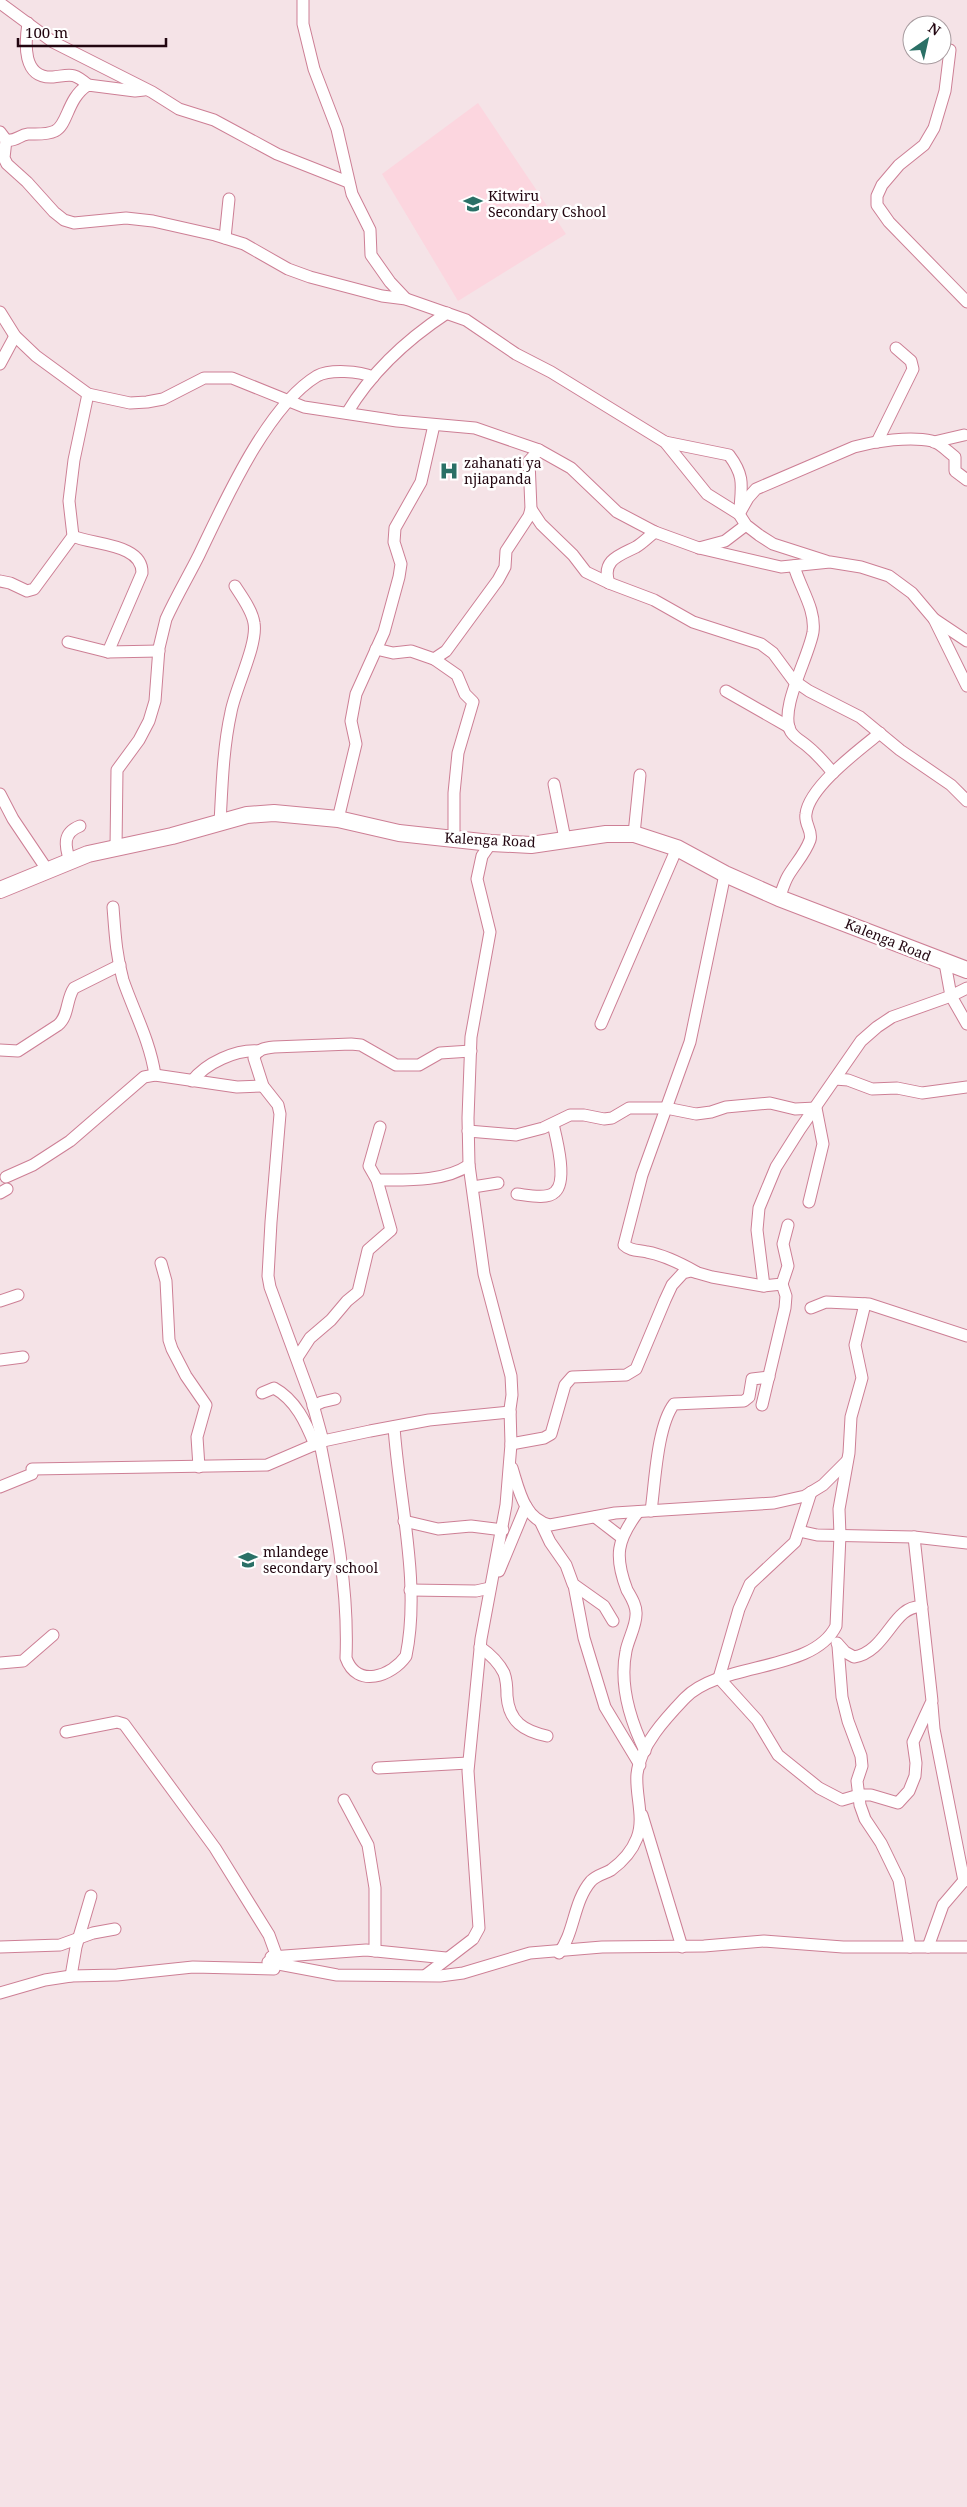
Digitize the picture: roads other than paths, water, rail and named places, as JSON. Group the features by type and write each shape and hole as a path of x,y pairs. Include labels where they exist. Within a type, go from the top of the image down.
{"main road":[{"name":"Kalenga Road","path":"0,890 88,854 172,836 246,815 274,813 338,819 399,833 454,840 531,845 606,834 634,834 677,848 725,874 779,898 967,970"}],"street":[{"path":"302,0 303,24 314,69 344,152 348,182 370,230 370,255 390,282 406,299"},
{"path":"1,6 72,53 146,89 179,109 214,120 277,154 348,182"},
{"path":"28,23 26,54 28,64 41,75 52,77 69,74 79,78 88,85 135,91 146,89"},
{"path":"948,65 945,91 934,128 924,145 909,155 885,180 877,196 877,205 890,222 967,302"},
{"path":"88,85 74,96 58,130 50,133 24,135 14,141 3,136 4,158 7,164 64,220 74,223 126,218 172,225 225,238 244,244 288,269 310,277 382,296 406,299 466,320 516,354 551,372 665,442 707,494 739,514 746,526 773,544 830,562 889,576 912,593 934,619 967,686"},
{"path":"225,238 229,199"},
{"path":"0,312 15,336 52,369 88,394 130,403 147,402 163,399 204,378 232,378 304,408 434,425 474,428 539,450 571,468 618,512 655,532 699,548 752,562 781,567 830,562"},
{"path":"347,413 362,388 392,354 447,313"},
{"path":"0,364 3,351 15,336"},
{"path":"877,442 913,369 911,361 896,348"},
{"path":"116,848 117,770 139,740 149,721 158,686 159,651 162,634 174,602 248,457 288,402 316,377 326,372 373,377"},
{"path":"0,582 10,582 27,591 34,590 72,536 69,501 74,460 88,394"},
{"path":"338,819 356,744 351,722 356,694 384,632 400,577 401,564 394,542 394,528 421,482 434,425"},
{"path":"739,514 748,498 756,489 854,447 877,442 934,442 966,433"},
{"path":"966,433 955,456 955,471 967,480"},
{"path":"665,442 729,455 739,468 742,482 739,514"},
{"path":"934,442 955,456"},
{"path":"434,659 446,652 498,580 505,567 506,550 529,516 531,509 530,461 539,450"},
{"path":"531,509 542,524 573,555 586,572 654,600 693,622 761,644 773,652 785,671 796,682 860,717 951,785 967,801"},
{"path":"699,548 725,541 746,526"},
{"path":"609,583 607,572 612,560 641,544 655,532"},
{"path":"72,536 88,542 110,544 134,556 142,567 142,572 108,652"},
{"path":"789,727 792,691 809,647 813,625 809,602 801,589 794,566"},
{"path":"220,823 226,735 236,688 251,649 254,629 248,607 234,586"},
{"path":"934,619 967,641"},
{"path":"68,642 108,652 159,651"},
{"path":"376,649 394,653 411,651 434,659 457,675 465,694 473,702 458,753 454,793 454,840"},
{"path":"726,691 789,727 794,736 807,745 833,773"},
{"path":"779,898 786,878 805,852 810,841 810,832 805,815 808,807 833,773 880,733"},
{"path":"634,834 640,775"},
{"path":"554,784 565,839"},
{"path":"0,794 13,819 48,871"},
{"path":"70,862 66,847 66,836 71,830 80,826"},
{"path":"426,1975 473,1939 479,1928 468,1763 480,1647 503,1530 511,1444 511,1376 484,1274 469,1164 468,1131 472,1021 490,932 479,895 478,868 482,856 491,843"},
{"path":"601,1024 677,848"},
{"path":"725,874 690,1042 642,1175 624,1244 628,1248 649,1252 712,1277 764,1286 782,1284"},
{"path":"113,907 115,946 152,1054 155,1075"},
{"path":"945,963 952,996 967,1024"},
{"path":"0,1050 18,1051 58,1025 62,1020 70,993 74,988 120,965"},
{"path":"764,1286 757,1230 759,1208 776,1167 835,1079 861,1041 877,1027 892,1017 952,996 967,988"},
{"path":"192,1081 203,1071 242,1050 259,1051 274,1047 359,1045 396,1065 414,1065 440,1053 471,1051"},
{"path":"259,1051 254,1058 263,1086 278,1105 280,1114 268,1276 284,1331 297,1358 313,1406 338,1545 346,1603 346,1658 350,1665 363,1676 379,1676 406,1656 410,1623 410,1590 394,1427"},
{"path":"6,1176 48,1156 113,1106 135,1083 144,1077 155,1075 237,1087 263,1086"},
{"path":"835,1079 848,1080 879,1090 891,1088 922,1092 967,1086"},
{"path":"468,1131 516,1135 553,1124 576,1114 604,1119 612,1118 629,1108 666,1108 696,1114 717,1111 726,1107 770,1103 795,1109 816,1108"},
{"path":"809,1202 823,1144 816,1108"},
{"path":"517,1194 547,1196 555,1192 559,1186 559,1145 553,1124"},
{"path":"297,1358 310,1338 331,1320 347,1301 358,1292 368,1250 391,1231 377,1180 368,1165 380,1127"},
{"path":"377,1180 414,1180 454,1174 469,1164"},
{"path":"473,1187 498,1183"},
{"path":"762,1405 785,1308 786,1296 782,1284 788,1266 783,1244 788,1225"},
{"path":"161,1263 166,1281 169,1340 186,1376 206,1405 197,1437 199,1467"},
{"path":"511,1444 544,1438 551,1434 565,1385 572,1377 626,1375 632,1373 641,1360 672,1285 683,1273 696,1272"},
{"path":"0,1301 18,1295"},
{"path":"811,1308 826,1302 865,1304 967,1336"},
{"path":"559,1953 567,1942 575,1909 592,1880 610,1870 631,1850 638,1836 640,1824 637,1773 645,1751 657,1730 686,1697 701,1685 719,1678 789,1660 832,1635 837,1618 839,1509 847,1462 850,1416 862,1378 855,1345 865,1304"},
{"path":"0,1360 23,1357"},
{"path":"651,1511 656,1465 664,1430 674,1404 744,1402 749,1397 752,1379 769,1377"},
{"path":"262,1393 274,1388 291,1402 302,1415 319,1443"},
{"path":"313,1406 335,1399"},
{"path":"0,1487 32,1471 267,1465 319,1443 428,1420 510,1412"},
{"path":"510,1461 526,1506 541,1523 558,1556 566,1565 574,1585 584,1638 605,1707 640,1765"},
{"path":"541,1523 550,1525 638,1512 774,1503 805,1496 823,1485 847,1462"},
{"path":"719,1678 739,1609 750,1584 789,1548 799,1531 811,1492"},
{"path":"410,1590 476,1591 491,1585 509,1549 526,1506"},
{"path":"638,1512 621,1537 620,1564 636,1615 626,1651 623,1674 625,1692 637,1735 645,1751"},
{"path":"595,1517 621,1537"},
{"path":"404,1521 438,1529 471,1526 503,1530"},
{"path":"799,1531 817,1535 914,1537 967,1543"},
{"path":"914,1537 934,1729 966,1880 942,1905 928,1947"},
{"path":"574,1585 604,1606 613,1621"},
{"path":"838,1646 854,1656 867,1653 877,1647 894,1623 907,1611 915,1606 922,1607"},
{"path":"832,1635 838,1646 842,1697 848,1721 861,1756 862,1766 857,1781 859,1795 865,1819 881,1843 899,1880 910,1947"},
{"path":"0,1662 23,1661 53,1636"},
{"path":"480,1647 493,1658 503,1672 510,1712 514,1721 526,1730 547,1736"},
{"path":"719,1678 757,1720 768,1741 782,1760 819,1788 842,1800 859,1795 871,1795 895,1803 909,1791 915,1776 914,1736 932,1701"},
{"path":"66,1732 120,1721 124,1724 215,1848 265,1928 271,1961"},
{"path":"378,1768 468,1763"},
{"path":"344,1800 363,1833 370,1854 376,1888 375,1950"},
{"path":"639,1809 647,1827 682,1947"},
{"path":"71,1976 79,1937 91,1896"},
{"path":"0,1947 60,1945 79,1937 115,1929"},
{"path":"271,1961 337,1975 440,1976 463,1973 530,1953 559,1953 602,1947 682,1947 764,1941 843,1947 967,1946"},
{"path":"0,1993 45,1980 71,1976 271,1961 375,1950 446,1958"}],"place":[{"name":"Kitwiru Secondary Cshool","path":"473,204"},
{"name":"zahanati ya njiapanda","path":"449,471"},
{"name":"mlandege secondary school","path":"248,1560"}]}
